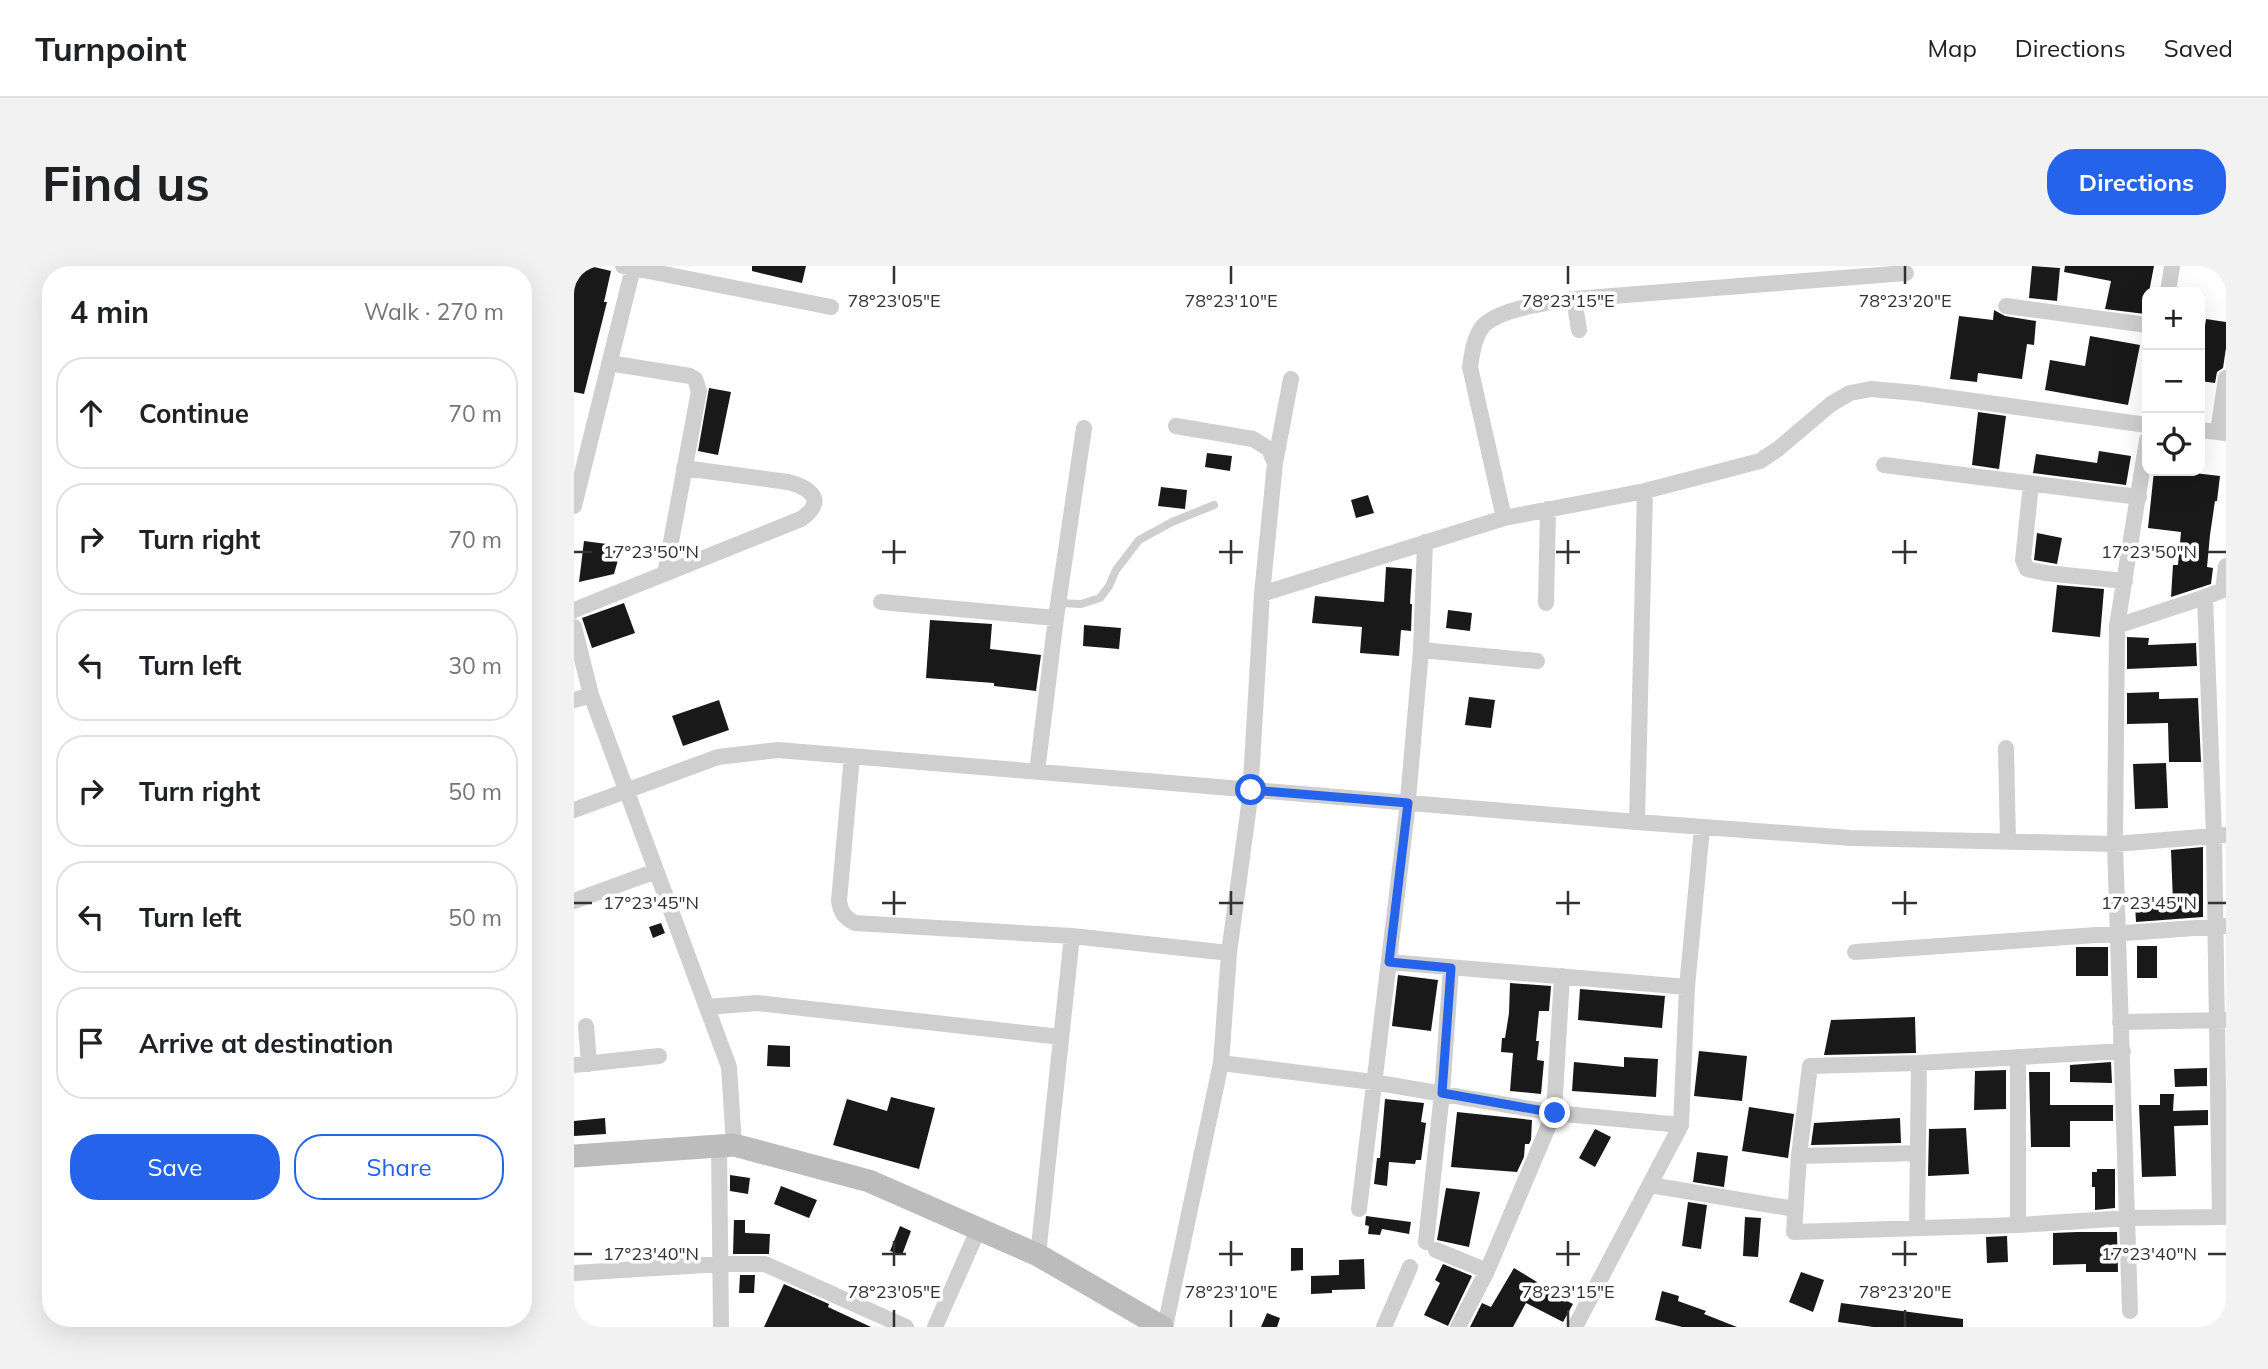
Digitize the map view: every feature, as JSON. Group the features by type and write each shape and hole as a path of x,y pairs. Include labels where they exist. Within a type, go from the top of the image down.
{"street":[{"path":"2169,287 2172,266"},
{"path":"574,506 609,363 628,267 831,307"},
{"path":"1504,518 1470,367 1474,343 1483,326 1499,316 1541,303 1574,299 1906,273"},
{"path":"1574,299 1579,330"},
{"path":"2006,306 2142,324"},
{"path":"609,363 690,376 695,379 699,391 665,574"},
{"path":"2222,432 2226,378"},
{"path":"574,1156 726,1145 869,1181 1038,1255 1164,1327 1221,1063 1229,953 1251,790 1262,594 1275,463 1291,380"},
{"path":"1262,594 1504,518 1645,491 1760,461 1831,404 1850,393 1871,389 1916,393 2142,424"},
{"path":"1176,426 1253,439 1269,449 1275,463"},
{"path":"1037,772 1057,610 1084,428"},
{"path":"1884,465 2139,498"},
{"path":"574,610 800,519 811,512 814,502 812,493 803,486 684,468"},
{"path":"2130,1311 2115,844 2117,626 2142,476"},
{"path":"2031,484 2023,560 2027,569 2125,581"},
{"path":"1637,822 1645,491"},
{"path":"1546,603 1548,509"},
{"path":"1359,1209 1408,803 1421,650 1425,542"},
{"path":"2117,626 2225,589 2226,566"},
{"path":"2123,1051 1919,1063 1810,1066 1799,1156 1794,1232 2018,1225 2128,1217 2223,1217 2220,836 2205,597"},
{"path":"881,602 1057,610"},
{"path":"574,627 591,695 729,1066 722,1327"},
{"path":"1421,650 1537,661"},
{"path":"574,700 591,695"},
{"path":"2006,748 2008,842"},
{"path":"574,810 718,757 778,750 1702,828 1851,838 2115,844 2220,836"},
{"path":"852,756 839,901 840,911 855,923 1072,936 1229,953"},
{"path":"1575,1327 1681,1125 1687,987 1702,828"},
{"path":"574,901 656,871"},
{"path":"1855,952 2221,927"},
{"path":"1038,1255 1072,936"},
{"path":"1389,962 1687,987"},
{"path":"1451,968 1431,1246 1487,1271"},
{"path":"1458,1327 1487,1271 1555,1113 1562,976"},
{"path":"707,1007 757,1003 1061,1037"},
{"path":"2120,1022 2222,1021"},
{"path":"586,1026 581,1064 659,1056"},
{"path":"2018,1057 2018,1225"},
{"path":"1221,1063 1373,1082 1555,1113 1681,1125"},
{"path":"1917,1227 1919,1063"},
{"path":"1799,1156 1917,1153"},
{"path":"1650,1185 1795,1209"},
{"path":"936,1327 979,1228"},
{"path":"574,1273 765,1264 906,1327"},
{"path":"1384,1327 1410,1267"}],"lane":[{"path":"1057,610 1100,598 1116,570 1139,540 1172,522 1213,505"}],"building":[{"path":"574,266 590,266 611,271 604,302 607,302 584,394 574,392"},
{"path":"752,266 806,266 802,283 752,271"},
{"path":"2032,266 2060,268 2057,301 2029,298"},
{"path":"2065,266 2154,266 2150,287 2142,287 2142,314 2105,309 2111,281 2064,272"},
{"path":"1994,310 2005,316 2036,321 2034,345 2027,344 2022,379 1978,373 1977,382 1950,379 1959,316 1993,320"},
{"path":"2206,319 2226,322 2223,368 2217,372 2215,383 2205,382"},
{"path":"2090,336 2140,345 2128,405 2045,390 2050,360 2085,366"},
{"path":"709,388 731,392 718,455 698,451"},
{"path":"1978,412 2006,416 1999,469 1972,465"},
{"path":"2099,451 2131,456 2126,485 2033,473 2036,454 2097,463"},
{"path":"1207,453 1232,456 1230,471 1205,467"},
{"path":"2153,476 2220,476 2207,567 2213,568 2211,584 2171,597 2173,565 2178,565 2181,532 2148,528"},
{"path":"1161,487 1187,490 1185,509 1158,506"},
{"path":"1368,495 1374,513 1356,518 1351,500"},
{"path":"2037,533 2062,538 2057,564 2034,560"},
{"path":"584,541 622,546 614,574 579,582"},
{"path":"1386,567 1412,569 1411,631 1401,630 1399,656 1360,653 1362,627 1312,623 1315,596 1384,602"},
{"path":"2057,585 2104,589 2100,637 2052,632"},
{"path":"624,603 635,633 592,648 582,618"},
{"path":"1448,610 1472,613 1470,631 1446,628"},
{"path":"930,620 992,624 990,649 1041,655 1036,691 994,686 994,683 926,678"},
{"path":"1084,625 1121,628 1119,649 1083,646"},
{"path":"2127,637 2149,638 2148,645 2196,643 2197,666 2127,669"},
{"path":"2159,692 2159,699 2198,698 2201,762 2169,762 2168,723 2127,724 2127,693"},
{"path":"1469,697 1495,700 1491,728 1465,725"},
{"path":"719,700 729,730 683,746 672,716"},
{"path":"2166,763 2168,808 2135,809 2133,764"},
{"path":"2203,847 2203,917 2136,922 2135,904 2173,903 2171,850"},
{"path":"661,923 665,933 653,938 649,927"},
{"path":"2137,946 2157,946 2157,978 2137,978"},
{"path":"2076,947 2108,947 2108,976 2076,976"},
{"path":"1398,975 1438,980 1431,1031 1392,1026"},
{"path":"1510,983 1551,986 1549,1011 1539,1011 1536,1041 1539,1041 1537,1060 1544,1061 1541,1094 1510,1091 1513,1053 1501,1052 1509,1013"},
{"path":"1580,989 1665,996 1662,1028 1578,1020"},
{"path":"1915,1017 1916,1053 1824,1055 1831,1020"},
{"path":"768,1045 790,1046 790,1067 767,1066"},
{"path":"1699,1051 1747,1056 1742,1101 1694,1096"},
{"path":"1624,1057 1658,1059 1656,1097 1572,1091 1574,1062 1624,1067"},
{"path":"2111,1062 2112,1083 2070,1082 2070,1065"},
{"path":"2207,1068 2207,1086 2175,1087 2174,1069"},
{"path":"2006,1070 2006,1109 1974,1110 1975,1071"},
{"path":"2029,1072 2050,1072 2050,1105 2113,1105 2113,1121 2070,1121 2070,1147 2031,1147"},
{"path":"2160,1094 2174,1094 2173,1111 2208,1110 2208,1125 2174,1126 2176,1176 2142,1177 2139,1105 2160,1105"},
{"path":"891,1097 935,1108 919,1169 833,1145 847,1099 887,1111"},
{"path":"1385,1099 1424,1103 1421,1122 1426,1123 1421,1160 1416,1160 1415,1164 1389,1162 1387,1186 1374,1184 1377,1158 1380,1158"},
{"path":"1749,1107 1794,1114 1788,1158 1742,1151"},
{"path":"1457,1112 1532,1120 1531,1140 1529,1144 1525,1144 1524,1157 1517,1172 1451,1167"},
{"path":"605,1118 606,1134 574,1136 574,1121"},
{"path":"1900,1118 1901,1143 1811,1145 1814,1123"},
{"path":"1966,1128 1969,1174 1928,1176 1929,1129"},
{"path":"1595,1129 1611,1137 1595,1167 1579,1158"},
{"path":"1697,1152 1728,1156 1724,1187 1693,1182"},
{"path":"2097,1169 2115,1169 2115,1208 2095,1210 2092,1172 2097,1172"},
{"path":"730,1175 750,1178 748,1194 730,1191"},
{"path":"781,1186 817,1200 809,1218 774,1204"},
{"path":"1446,1188 1480,1192 1469,1247 1437,1240"},
{"path":"1688,1202 1707,1205 1701,1249 1682,1246"},
{"path":"1366,1216 1411,1222 1409,1234 1382,1229 1380,1235 1368,1234"},
{"path":"1745,1217 1761,1218 1758,1257 1743,1256"},
{"path":"734,1220 745,1220 745,1233 770,1234 769,1254 733,1254"},
{"path":"900,1226 911,1231 902,1255 890,1251"},
{"path":"2117,1232 2118,1272 2086,1272 2086,1264 2053,1265 2053,1233"},
{"path":"2007,1236 2008,1262 1987,1263 1986,1237"},
{"path":"1291,1248 1303,1248 1303,1270 1291,1271"},
{"path":"1364,1259 1365,1289 1311,1294 1311,1276 1339,1275 1339,1260"},
{"path":"1443,1264 1472,1276 1448,1326 1424,1315 1440,1283 1435,1280"},
{"path":"1514,1268 1537,1282 1536,1285 1573,1304 1563,1322 1526,1303 1513,1327 1470,1327 1482,1303 1491,1307"},
{"path":"1801,1272 1824,1280 1813,1312 1789,1302"},
{"path":"740,1275 755,1275 754,1293 739,1293"},
{"path":"784,1284 829,1304 828,1307 871,1327 764,1327"},
{"path":"1662,1291 1679,1296 1678,1301 1706,1311 1704,1314 1737,1327 1682,1327 1655,1320"},
{"path":"1841,1303 1963,1319 1963,1327 1873,1327 1838,1322"},
{"path":"1267,1313 1280,1318 1277,1327 1261,1327"}],"route":[{"path":"1251,790 1408,803 1389,962 1451,968 1442,1093 1555,1113"}]}
